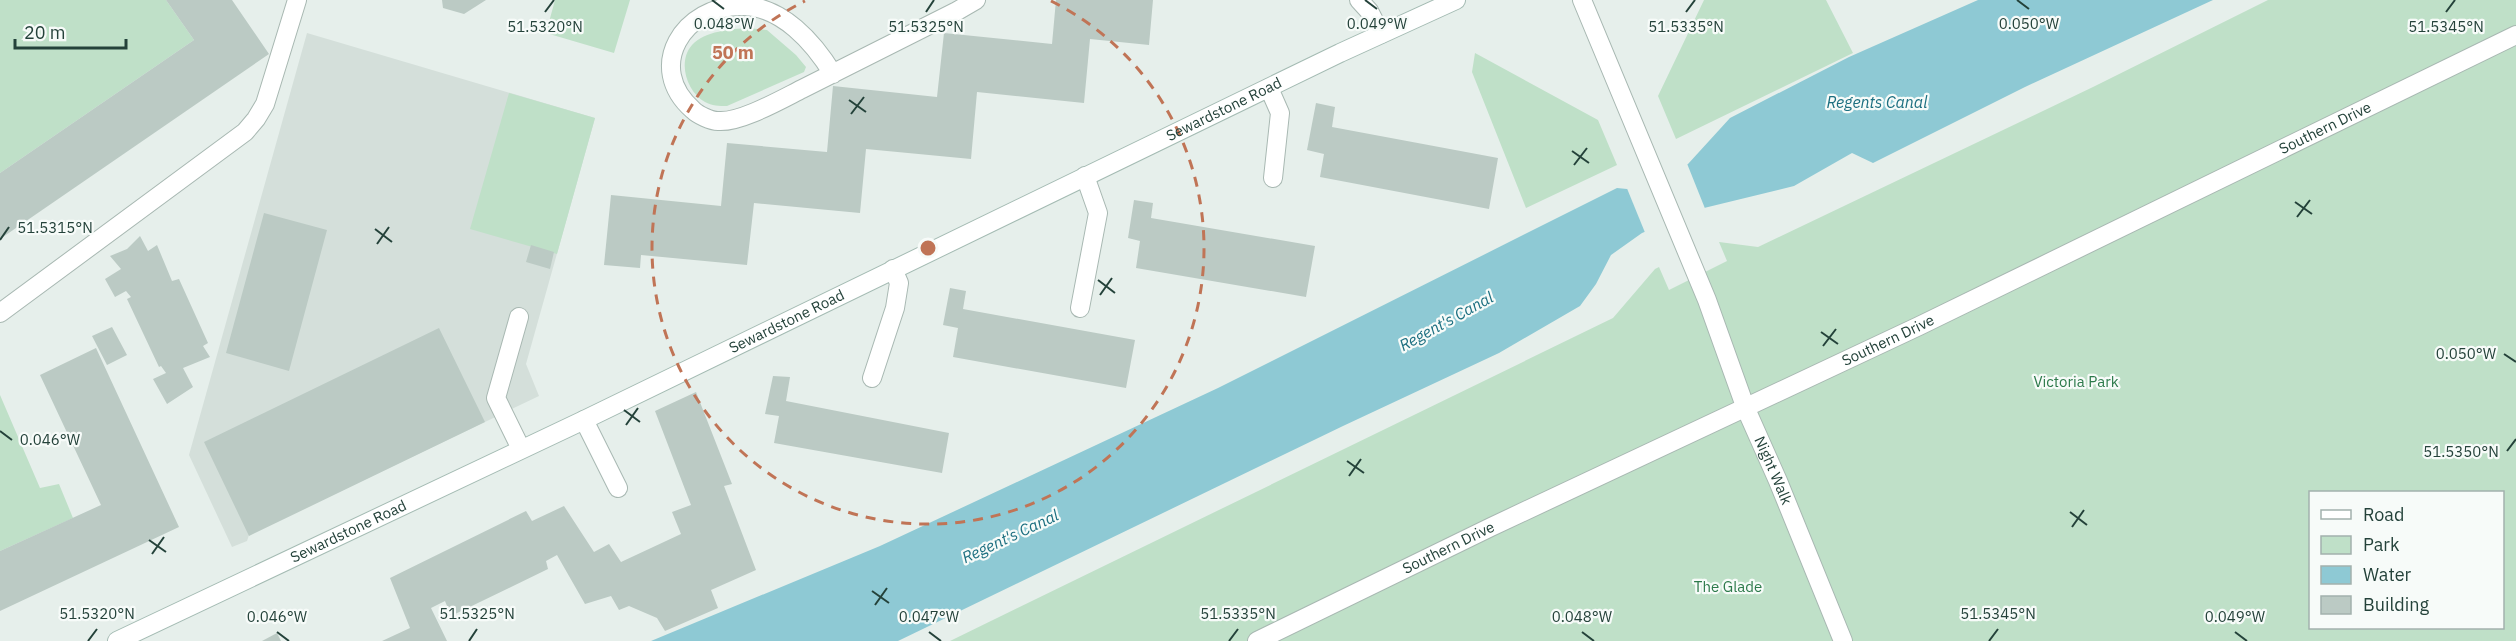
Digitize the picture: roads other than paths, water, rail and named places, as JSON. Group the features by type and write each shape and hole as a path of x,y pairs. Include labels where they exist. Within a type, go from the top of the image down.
{"street":[{"path":"0,313 209,171 256,119 265,104 297,0"},
{"path":"833,74 823,57 786,21 772,13 743,5 728,7 697,19 680,38 672,55 670,73 675,89 684,102 697,113 718,121 759,110 833,74 976,0"},
{"path":"1359,0 1369,11 1381,34"},
{"name":"Sewardstone Road","path":"117,641 584,420 1085,176 1456,0"},
{"name":"Night Walk","path":"1582,0 1707,300 1746,409 1843,641"},
{"name":"Southern Drive","path":"1257,641 1491,527 1746,409 2516,34"},
{"path":"1269,88 1280,113 1273,178"},
{"path":"1080,308 1098,213 1085,176"},
{"path":"872,378 895,308 899,283 893,269"},
{"path":"519,317 496,398 521,449"},
{"path":"584,420 618,488"}],"water":[{"path":"1978,0 2213,0 2025,87 1873,163 1852,153 1794,186 1704,208 1642,233 1611,255 1596,284 1580,306 1499,353 898,641 651,641 880,546 1218,388 1617,188 1627,189 1688,164 1730,118 1849,57"}],"water label":[{"name":"Regents Canal","path":"1877,102"},
{"name":"Regent's Canal","path":"1446,321"},
{"name":"Regent's Canal","path":"1010,536"}],"park label":[{"name":"Victoria Park","path":"2076,382"},
{"name":"The Glade","path":"1728,587"}]}
